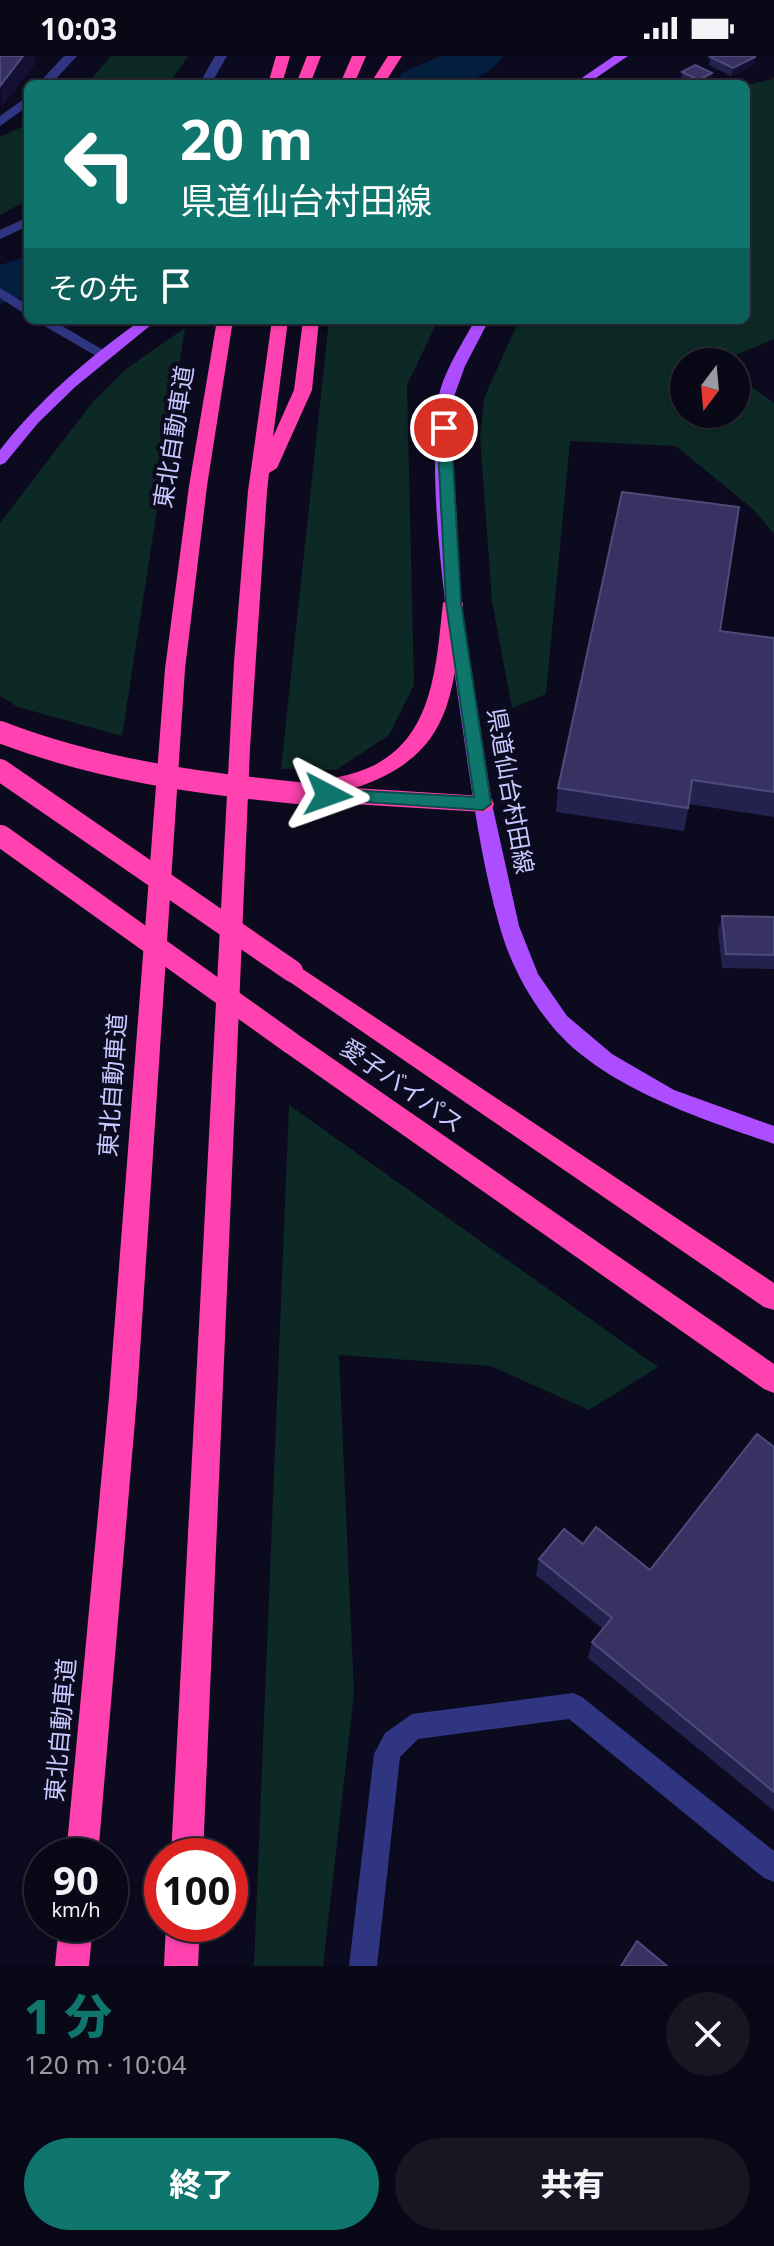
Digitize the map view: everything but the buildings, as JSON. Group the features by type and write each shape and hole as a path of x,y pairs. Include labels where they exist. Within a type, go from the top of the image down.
{"highway":[{"path":"276,80 283,56"},
{"path":"305,80 314,56"},
{"path":"349,80 359,56"},
{"path":"380,78 395,56"},
{"name":"東北自動車道","path":"84,1838 123,1397 175,669 198,486 224,324"},
{"path":"188,1838 243,665 269,387 279,324"},
{"path":"259,488 303,390 311,324"},
{"path":"297,793 346,786 381,774 406,756 421,740 440,694 453,603"},
{"path":"0,732 75,758 178,779 297,793 483,804"},
{"name":"愛子バイパス","path":"0,770 774,1298"},
{"name":"愛子バイパス","path":"0,836 774,1380"},
{"path":"72,1966 74,1942"},
{"path":"181,1966 182,1942"}],"main road":[{"path":"585,80 622,56"},
{"path":"0,460 37,415 103,354 144,324"},
{"name":"県道仙台村田線","path":"480,324 458,366 444,405 444,473 453,603 483,804 509,926 529,977 560,1022 605,1060 667,1096 774,1135"}],"street":[{"path":"48,80 71,56"},
{"path":"207,80 221,56"},
{"path":"0,122 24,103"},
{"path":"0,235 24,223"},
{"path":"0,292 22,308"},
{"path":"48,324 103,354"},
{"path":"363,1966 387,1754 394,1742 412,1727 573,1706 774,1868"}],"green space":[{"path":"111,56 188,56 172,80 90,80"},
{"path":"774,76 774,339 750,349 670,348 670,428 750,428 750,385 774,403 774,534 754,510 676,446 570,441 546,694 512,708 492,601 480,436 484,398 517,324 750,324 750,84 773,79"},
{"path":"24,126 24,202 0,215 0,137"},
{"path":"329,324 436,324 407,385 414,685 389,735 336,770 281,769"},
{"path":"185,328 122,736 18,707 0,696 0,523 92,403 126,369"},
{"path":"289,1105 658,1367 589,1410 491,1366 339,1355 354,1694 323,1966 254,1966"}],"waterway":[{"path":"428,80 479,56"},
{"path":"0,287 24,275"}],"route":[{"path":"328,795 483,804 453,603 444,428"}]}
